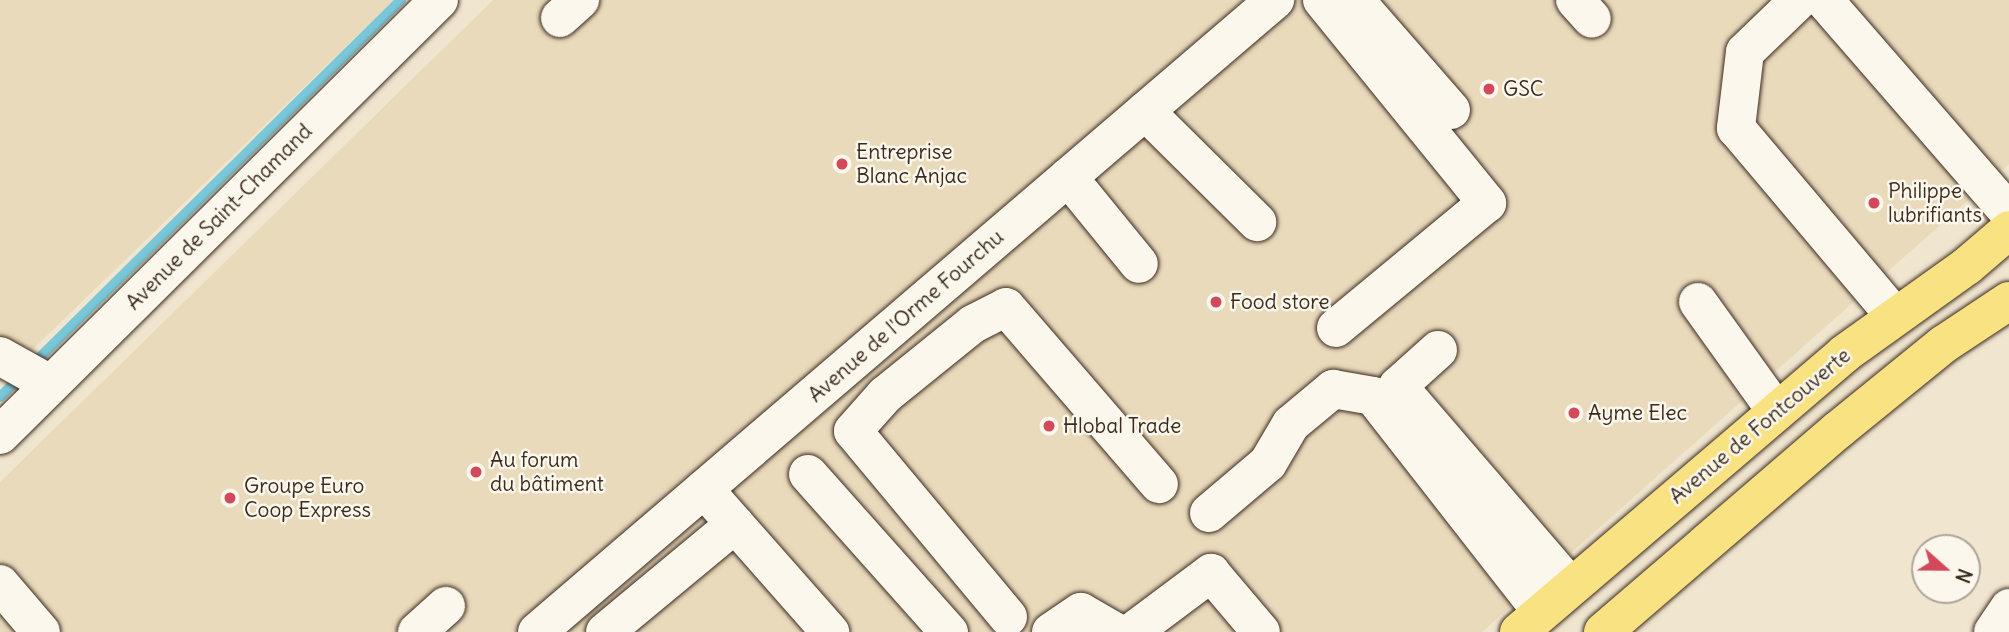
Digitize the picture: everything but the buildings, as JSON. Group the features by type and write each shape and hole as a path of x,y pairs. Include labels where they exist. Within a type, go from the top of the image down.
{"main road":[{"name":"Avenue de Fontcouverte","path":"1530,622 1776,411 1895,316 1967,266 2009,229"},
{"path":"1603,632 1859,413 1944,344 2009,300"}],"street":[{"name":"Avenue de Saint-Chamand","path":"0,435 439,0"},
{"name":"Avenue de l'Orme Fourchu","path":"537,632 1275,0"},
{"path":"1322,0 1487,203 1336,328"},
{"path":"1355,0 1451,110"},
{"path":"1799,0 1745,52 1736,128 1895,316"},
{"path":"1824,0 2009,213"},
{"path":"1145,111 1257,222"},
{"path":"1068,177 1139,264"},
{"path":"935,291 973,324"},
{"path":"1698,302 1776,411"},
{"path":"1008,617 853,431 885,395 973,324 1006,307 1159,484"},
{"path":"1438,350 1398,386 1572,587"},
{"path":"0,356 50,384"},
{"path":"1209,513 1268,464 1291,424 1334,389 1373,396 1530,622"},
{"path":"808,474 949,632"},
{"path":"704,489 830,632"},
{"path":"605,632 735,524"},
{"path":"1154,626 1211,573 1261,632"},
{"path":"0,584 41,632"},
{"path":"416,632 446,606"},
{"path":"1993,632 2009,608"},
{"path":"1051,632 1081,612 1115,632"}],"shaded area":[{"path":"0,0 394,0 0,381"},
{"path":"493,0 2009,0 2009,164 1482,632 0,632 0,482"}],"waterway":[{"path":"32,365 401,0"},
{"path":"0,397 21,376"}],"place":[{"name":"GSC","path":"1489,89"},
{"name":"Entreprise Blanc Anjac","path":"842,164"},
{"name":"Philippe lubrifiants","path":"1874,203"},
{"name":"Food store","path":"1216,302"},
{"name":"Ayme Elec","path":"1574,413"},
{"name":"Hlobal Trade","path":"1049,426"},
{"name":"Au forum du bâtiment","path":"476,472"},
{"name":"Groupe Euro Coop Express","path":"230,498"}]}
